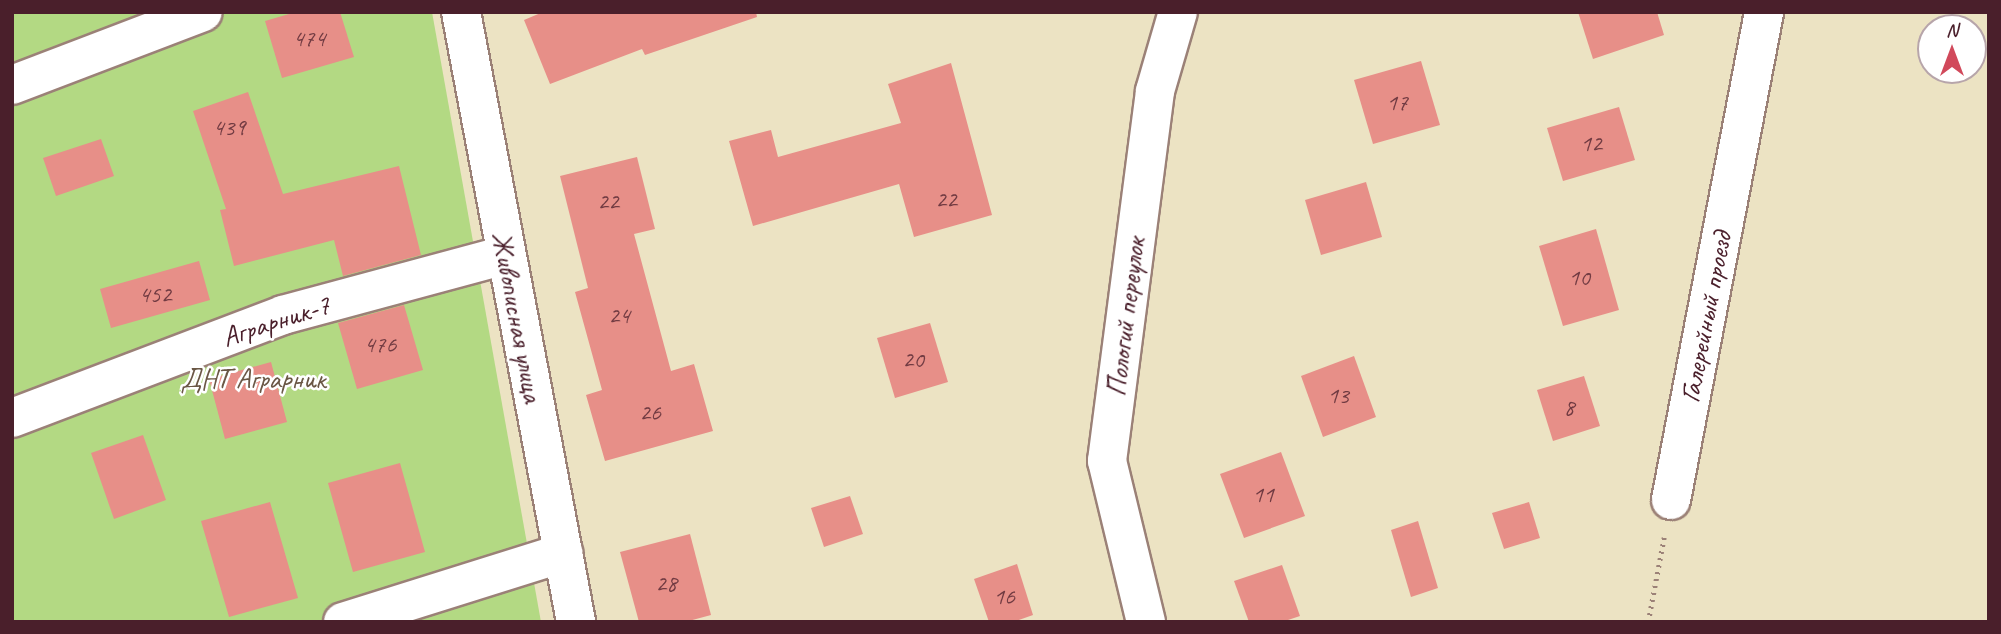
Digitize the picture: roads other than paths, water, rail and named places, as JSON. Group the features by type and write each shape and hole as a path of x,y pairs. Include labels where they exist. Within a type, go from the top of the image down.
{"street":[{"path":"12,85 203,12"},
{"name":"Живописная улица","path":"461,12 576,622"},
{"name":"Пологий переулок","path":"1146,622 1107,461 1155,91 1178,12"},
{"name":"Галерейный проезд","path":"1671,500 1764,12"},
{"name":"Аграрник-7","path":"12,418 283,315 505,255"},
{"path":"342,622 563,553"}],"park label":[{"name":"ДНТ Аграрник","path":"253,379"}]}
